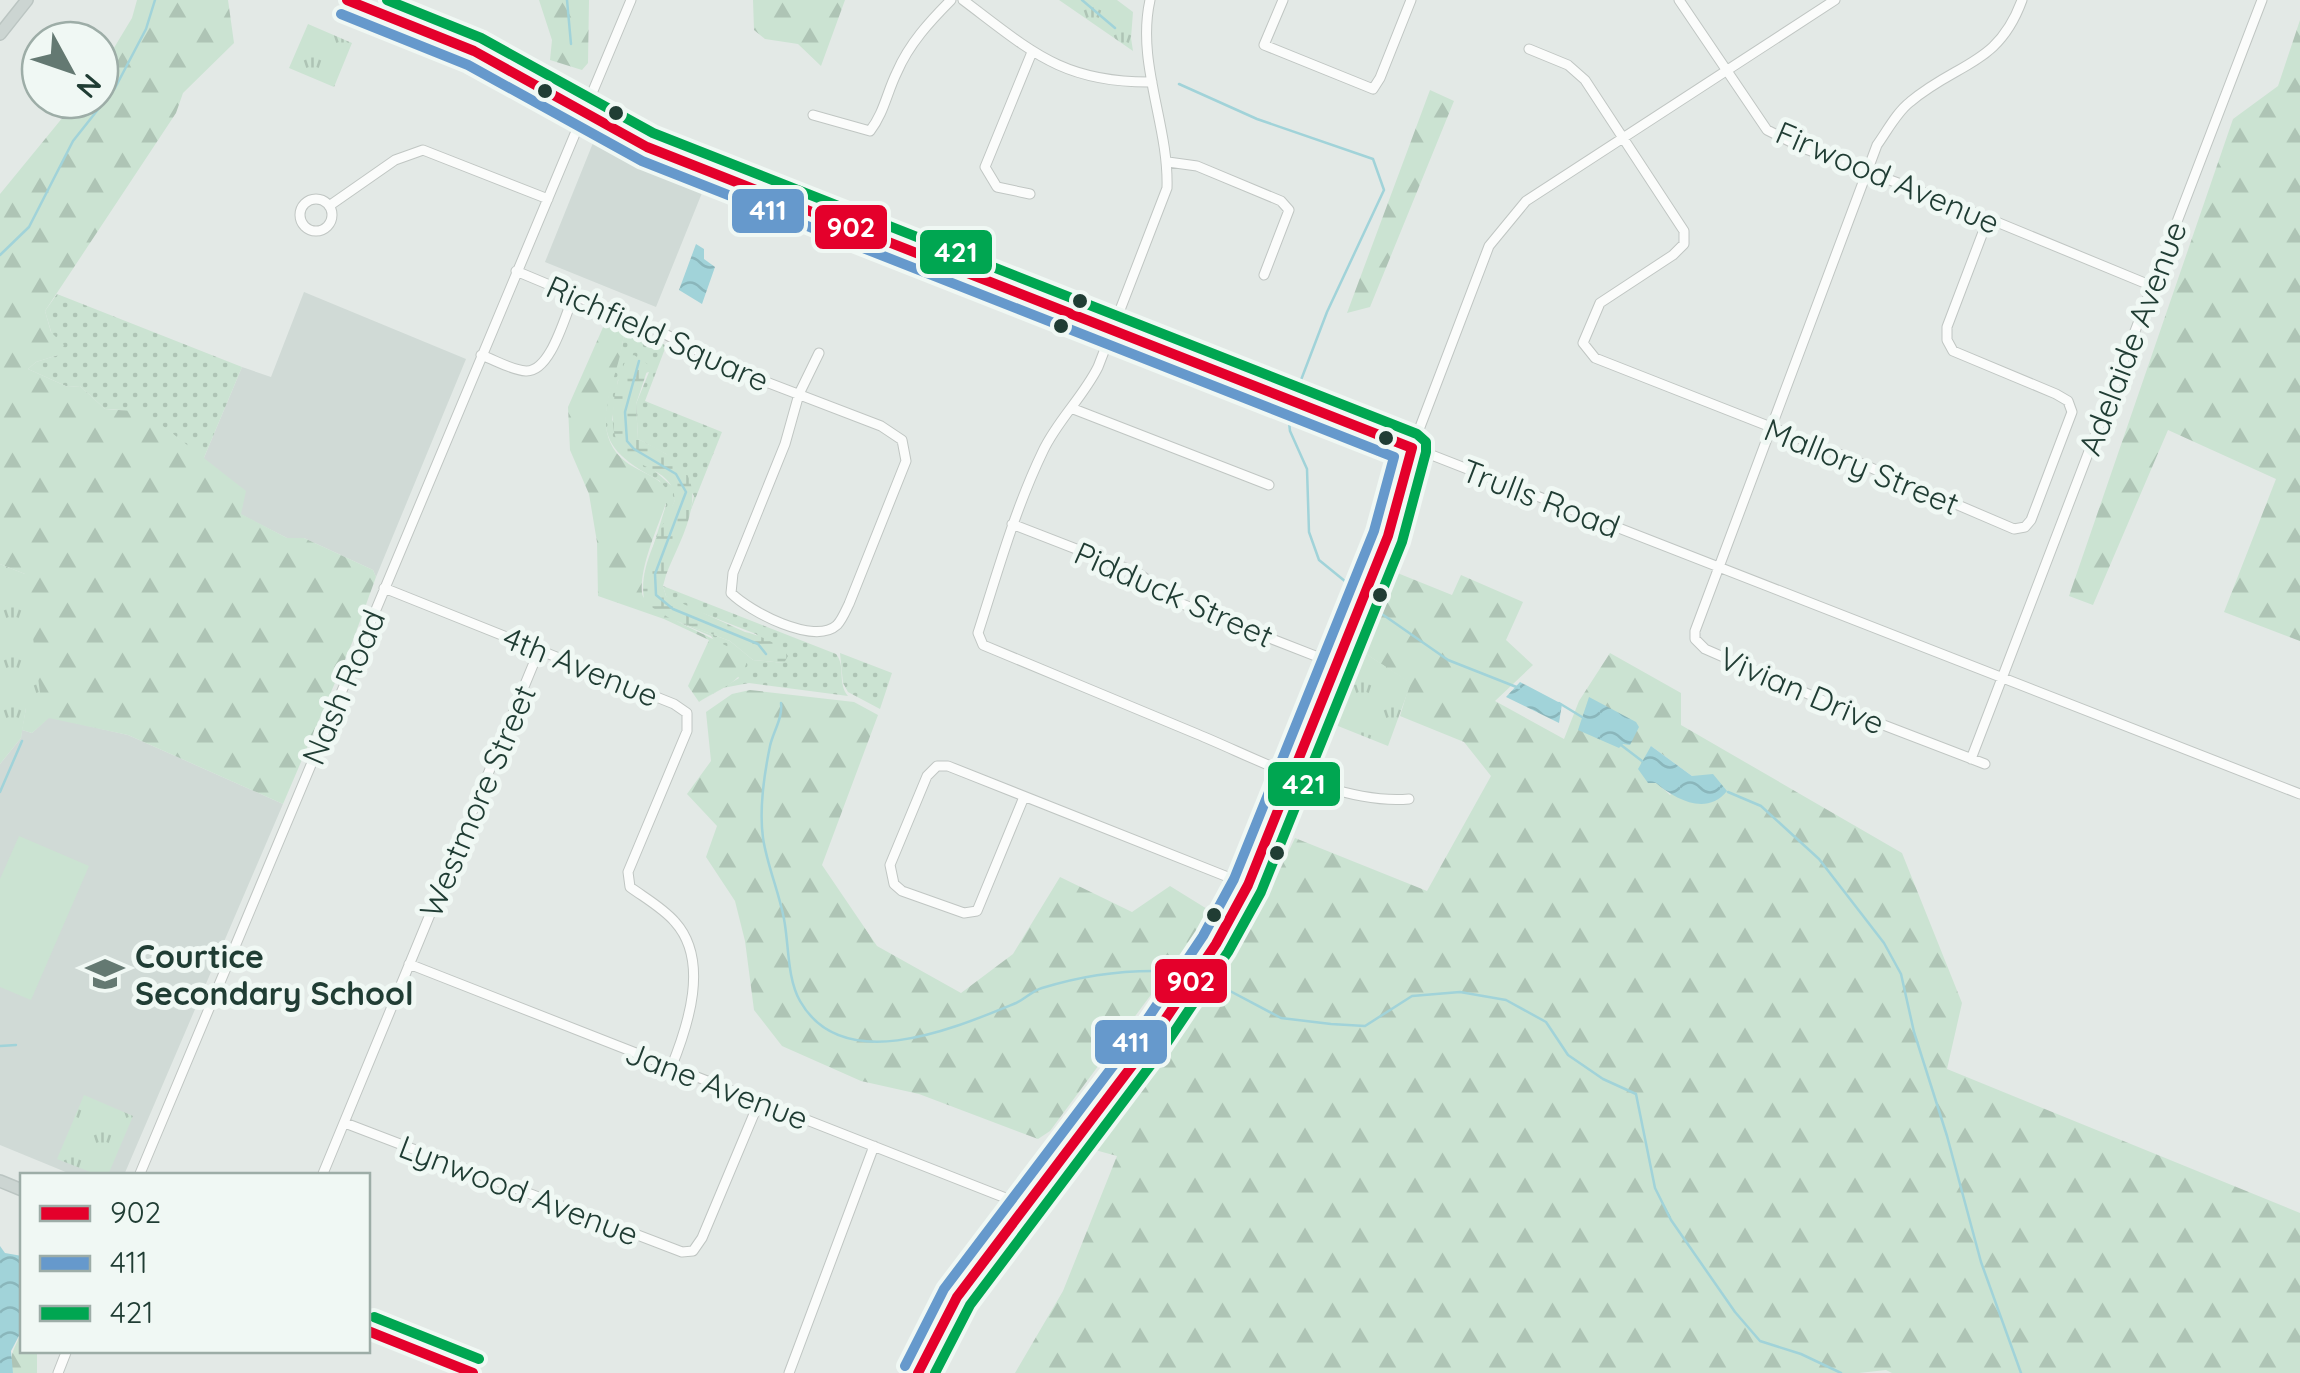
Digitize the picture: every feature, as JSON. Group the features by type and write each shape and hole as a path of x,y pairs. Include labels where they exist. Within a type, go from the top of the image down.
{"main road":[{"path":"0,34 27,0"},
{"path":"370,1332 473,1373"}],"street":[{"name":"Trulls Road","path":"347,0 474,51 647,148 2300,794"},
{"name":"Nash Road","path":"140,1173 630,0"},
{"path":"813,115 870,132 881,118 897,71 923,28 951,0"},
{"path":"963,0 1032,52 1065,70 1112,82 1152,82"},
{"path":"1150,0 1145,22 1168,162 1168,188 1092,378 1044,447 1012,524 978,633 983,645 1293,774 1384,801 1410,798"},
{"path":"1283,0 1264,46 1372,89 1411,0"},
{"name":"Firwood Avenue","path":"1679,0 1767,130 1803,148 2152,286"},
{"path":"918,1373 958,1297 1150,1042 1216,944 1248,886 1388,536 1412,448 1489,246 1526,201 1835,0"},
{"name":"Vivian Drive","path":"1984,764 1847,711 1699,645 1694,631 1876,145 1908,103 1995,48 2008,32 2022,0"},
{"name":"Adelaide Avenue","path":"1971,758 2262,0"},
{"path":"1529,49 1568,65 1584,80 1620,138"},
{"path":"1030,194 997,187 985,167 1032,52"},
{"name":"Mallory Street","path":"1620,138 1684,231 1684,244 1600,303 1583,343 1587,352 2014,529 2025,527 2072,412 2068,401 2056,394 1953,351 1947,340 1947,326 1988,219"},
{"path":"330,206 395,160 423,150 548,198"},
{"path":"1168,162 1196,166 1281,201 1289,210 1264,275"},
{"name":"Richfield Square","path":"516,271 657,330 735,370 800,394 881,426 902,440 906,461 850,604 837,625 820,633 745,608 731,593 733,573 785,444 800,394"},
{"path":"481,355 528,371 539,368 547,360 574,295"},
{"path":"800,394 819,353"},
{"path":"1071,408 1269,485"},
{"name":"Pidduck Street","path":"1012,524 1138,574 1177,602 1336,664"},
{"name":"4th Avenue","path":"384,588 540,648 687,713 687,732 628,872 630,888 679,925 691,958 693,989 689,1019 672,1068"},
{"name":"Westmore Street","path":"323,1173 540,648"},
{"path":"1024,797 977,910 964,914 902,891 894,884 890,865 927,776 937,766 948,766 1248,886"},
{"name":"Jane Avenue","path":"409,964 1026,1206"},
{"name":"Lynwood Avenue","path":"345,1123 670,1248 693,1251 759,1102"},
{"path":"789,1373 874,1146"}],"shaded area":[{"path":"595,138 706,183 656,307 545,262"},
{"path":"304,292 466,359 376,577 373,570 304,538 287,538 240,514 203,460 242,367 271,377"},
{"name":"Courtice Secondary School","path":"49,717 128,735 283,804 125,1173 68,1173 0,1145 0,764 21,738 22,730 32,733"}],"green space":[{"path":"137,0 228,0 234,43 183,93 176,113 45,311 51,332 64,345 58,355 28,369 68,387 80,386 105,409 145,412 246,491 241,514 287,538 304,538 373,570 376,577 352,643 283,804 128,735 49,718 32,733 22,730 26,708 25,574 0,564 0,194 61,120 120,120 120,38"},
{"path":"539,0 589,0 588,63 582,70 550,60 552,40"},
{"path":"753,0 845,0 821,66 798,44 765,39 754,30"},
{"path":"1059,0 1117,0 1133,12 1133,51"},
{"path":"2300,20 2300,641 2224,612 2276,479 2168,430 2093,605 2069,596 2233,119 2278,86"},
{"path":"308,24 352,43 334,87 289,68"},
{"path":"1430,90 1454,101 1370,307 1347,313"},
{"path":"57,294 242,367 203,460 146,418 105,409 80,386 68,387 28,369 58,355 45,311"},
{"path":"608,316 624,329 606,416 607,433 613,448 626,462 656,479 669,494 647,556 642,593 656,609 747,659 735,680 699,702 688,686 709,640 598,596 597,542 589,494 570,450 568,407"},
{"path":"614,319 644,331 666,346 645,401 722,432 690,512 694,496 666,454 638,439 636,404 649,372 618,380 612,420 674,488 675,500 644,576 666,505 660,481 624,458 608,434 607,405 623,339 622,324"},
{"path":"634,355 649,365 636,404 638,439 679,464 692,489 689,518 663,586 666,596 769,641 788,656 784,663 753,660 730,641 671,619 645,603 647,564 675,500 672,486 664,477 630,457 620,447 614,432 617,383 627,358"},
{"path":"0,564 25,574 40,693 26,708 21,738 0,764"},
{"path":"1390,570 1452,595 1461,575 1523,602 1506,640 1533,665 1495,701 1564,739 1579,701 1610,653 1681,693 1681,725 1902,853 1962,1003 1947,1069 2300,1213 2300,1373 1015,1373 1063,1291 1117,1156 1095,1150 1212,976 1248,930 1295,838 1427,891 1491,776 1464,742 1400,716 1410,683 1357,648","holes":["1651,746 1692,776 1670,795 1656,782"]},
{"path":"663,586 836,654 848,696 749,683 723,688 699,702 739,678 711,636 671,619 730,641 753,660 784,663 756,634 674,602 666,596"},
{"path":"1357,648 1411,683 1388,746 1333,724 1343,682"},
{"path":"840,653 892,673 880,709 848,692 843,683"},
{"path":"750,690 854,702 878,715 822,865 877,946 961,993 1013,954 1060,877 1132,912 1170,886 1212,912 1170,977 1156,988 1050,1131 1038,1139 919,1094 861,1081 782,1046 754,1010 735,901 706,857 717,826 687,794 711,761 706,712 732,694"},
{"path":"19,836 89,866 31,1000 0,987 0,879"},
{"path":"84,1095 133,1116 109,1173 93,1173 57,1159"},
{"path":"20,1335 20,1353 37,1353 37,1373 13,1373 12,1355"}],"water":[{"path":"696,244 704,249 704,259 715,267 702,304 679,290"},
{"path":"1520,682 1562,704 1559,723 1506,697"},
{"path":"1589,697 1636,722 1639,727 1630,745 1619,748 1578,730"},
{"path":"1651,746 1692,776 1713,774 1727,791 1710,803 1691,803 1656,783 1648,783 1638,769"},
{"path":"0,1246 5,1253 20,1256 20,1334 11,1351 13,1373 0,1373"}],"waterway":[{"path":"0,255 29,227 73,141 115,88 146,29 155,0"},
{"path":"567,0 571,44"},
{"path":"1082,0 1115,28"},
{"path":"1179,84 1257,119 1373,159 1384,190 1327,312 1301,380"},
{"path":"639,361 625,412 627,441 676,474 686,492 655,574 656,595 673,609 758,644 766,654"},
{"path":"1288,413 1290,431 1307,469 1309,532 1319,560 1346,582"},
{"path":"1382,614 1448,660 1519,688"},
{"path":"781,703 764,780 763,838 784,919 793,982 800,1001 819,1024 843,1037 871,1042 901,1040 963,1024 1056,984 1117,973 1163,971"},
{"path":"1559,703 1582,717"},
{"path":"0,792 22,741"},
{"path":"1621,745 1642,761"},
{"path":"1728,792 1761,806 1819,859 1884,943 1901,974 1981,1262 2021,1373"},
{"path":"1213,982 1281,1018 1365,1026 1412,996 1460,992 1506,1000 1546,1022 1568,1055 1603,1079 1636,1094 1655,1188 1671,1220 1735,1312 1760,1341 1841,1373"},
{"path":"0,1046 16,1045"}],"transit line":[{"name":"902","path":"347,0 474,51 647,147 1412,448 1388,536 1248,885 1216,944 1150,1042 957,1297 918,1373"},
{"name":"421","path":"387,0 481,38 653,133 1417,434 1426,442 1402,542 1261,892 1228,952 1162,1050 970,1305 935,1373"},
{"name":"411","path":"341,14 468,65 642,161 1394,457 1374,531 1234,879 1203,936 1138,1033 944,1289 905,1366"},
{"name":"421","path":"374,1317 479,1359"},
{"name":"902","path":"370,1332 473,1373"}],"place":[{"name":"Courtice Secondary School","path":"105,974"}]}
